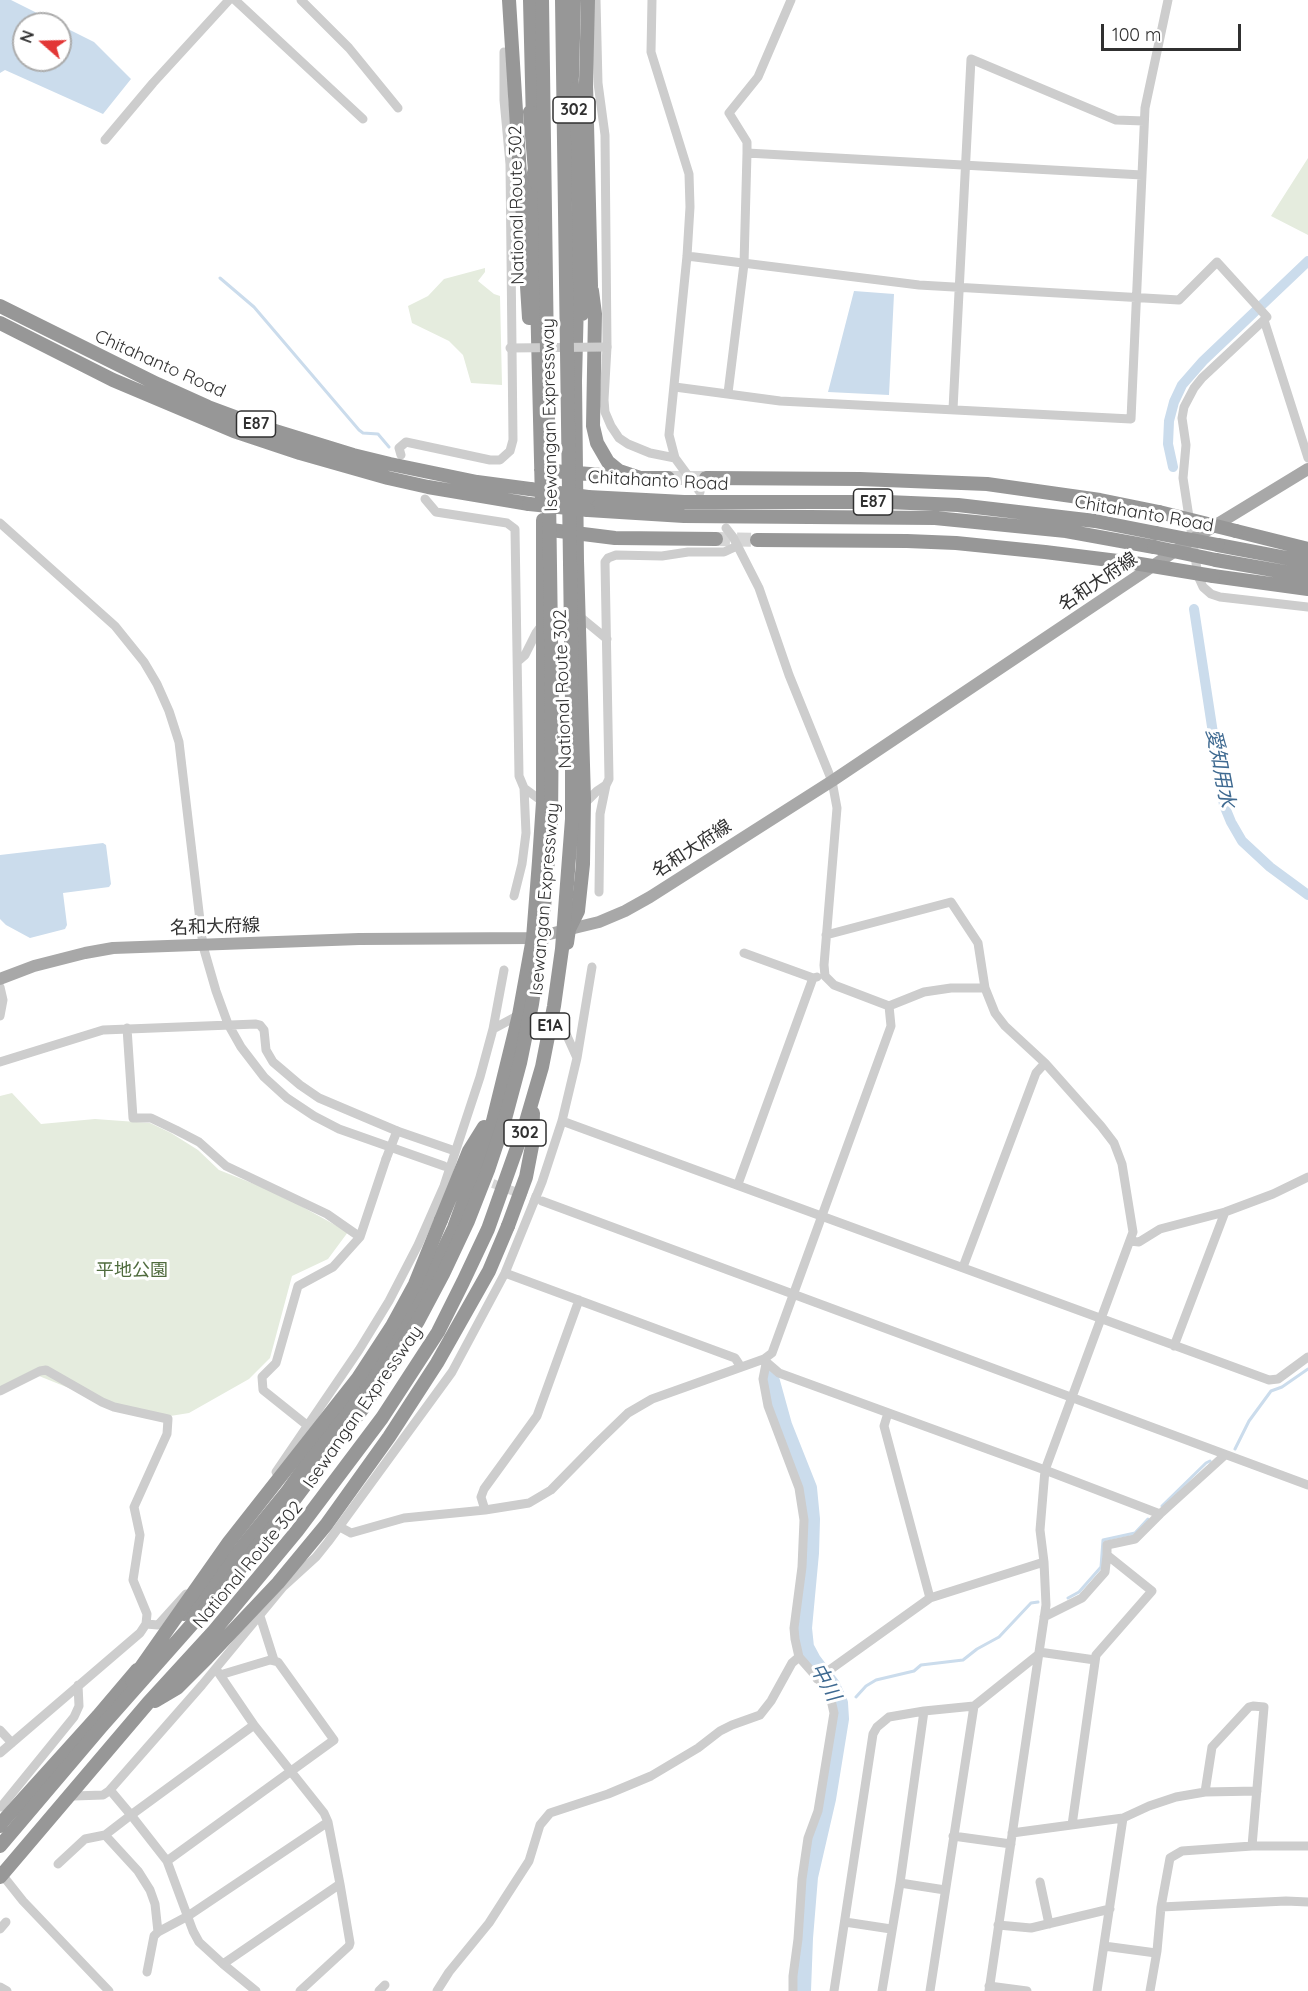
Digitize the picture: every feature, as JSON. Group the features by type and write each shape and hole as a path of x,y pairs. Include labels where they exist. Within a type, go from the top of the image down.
{"highway":[{"path":"509,0 531,342 540,411"},
{"path":"523,0 547,326"},
{"name":"National Route 302","path":"0,1826 98,1716 287,1492 385,1353 424,1290 454,1228 499,1102 519,1015 532,938 543,802 543,529 530,0"},
{"name":"Isewangan Expressway","path":"0,1846 224,1588 279,1520 363,1408 418,1321 443,1274 468,1221 505,1119 520,1063 532,1004 542,935 552,823 542,0"},
{"name":"Isewangan Expressway","path":"1,1876 148,1704 214,1631 297,1531 354,1457 413,1372 438,1332 464,1282 488,1229 525,1125 542,1067 554,1006 564,927 572,819 573,716 562,0"},
{"path":"566,230 573,0"},
{"name":"National Route 302","path":"1,1876 242,1603 319,1507 382,1422 438,1335 462,1288 508,1183 533,1113 555,1018 569,929 578,911 583,864 584,804 575,381 579,219 570,51 573,0"},
{"path":"588,0 586,83 591,286 595,314 593,426 597,443 608,462 619,471 640,478"},
{"path":"577,333 591,286"},
{"name":"Chitahanto Road","path":"0,306 158,384 262,427 353,455 477,482 530,489 588,503 684,516 935,518 1218,545 1308,562"},
{"name":"Chitahanto Road","path":"0,323 112,380 234,431 300,453 428,487 528,504 588,503"},
{"path":"542,470 668,478"},
{"path":"706,478 860,479 987,484 1100,500 1159,512 1308,549"},
{"path":"543,529 615,538 716,539"},
{"path":"757,540 956,543 1134,563 1308,589"},
{"name":"Chitahanto Road","path":"1155,540 1216,560 1308,576"},
{"path":"101,1727 229,1542 315,1435 392,1326 415,1284 469,1151 499,1102"},
{"path":"148,1704 177,1688 278,1583 327,1525 389,1437 437,1363 489,1271 526,1177 532,1146 533,1113"}],"main road":[{"name":"名和大府線","path":"0,980 34,966 85,953 139,946 203,946 359,939 532,938 599,922 625,911 832,781 1193,539 1308,469"}],"street":[{"path":"105,140 153,83 229,0"},
{"path":"235,0 363,119"},
{"path":"301,0 349,48 398,108"},
{"path":"596,0 598,83 605,135 607,347 605,412 610,426 619,438 628,444 650,453 675,458"},
{"path":"652,0 651,52 689,174 690,207 687,256 669,435 675,458 700,492"},
{"path":"728,393 744,264 747,153 747,142 729,113 758,77 791,0"},
{"path":"675,387 780,401 1131,419 1145,108 1168,0"},
{"path":"401,454 399,448 406,442 490,460 500,460 510,452 513,440 510,348 510,164 504,100 504,52"},
{"path":"953,409 971,59 1116,120 1144,121"},
{"path":"747,153 1142,175"},
{"path":"687,256 919,285 1179,300 1217,262 1266,316"},
{"path":"1308,458 1264,320 1202,378 1184,407 1182,418 1186,444 1184,478 1198,576 1203,586 1211,594 1232,599 1308,607"},
{"path":"510,348 607,347"},
{"path":"425,499 436,512 507,524 515,529 519,776 524,788 526,833 522,864 514,896"},
{"path":"0,523 115,626 144,662 170,711 179,742 203,946 228,1024 241,1047 264,1077 287,1098 314,1116 339,1129 444,1166"},
{"path":"726,528 738,546 759,588 789,675 832,781 837,807 826,935 825,976 834,985 889,1006 924,992 951,988 985,988"},
{"path":"598,892 600,814 609,779 605,562 608,558 624,554 662,556 688,552 724,552 738,546"},
{"path":"579,616 607,639"},
{"path":"518,661 525,655 542,625"},
{"path":"584,804 597,791 606,786"},
{"path":"524,788 543,802"},
{"path":"826,935 951,902 978,943 985,988 995,1013 1005,1026 1045,1063 1101,1126 1117,1149 1122,1164 1133,1232 1045,1470 1040,1530 1046,1605 989,1988 1027,1991"},
{"path":"744,953 813,978 825,976"},
{"path":"74,1796 104,1795 110,1790 218,1672 283,1587 316,1557 340,1527 452,1372 505,1273 542,1182 562,1120 577,1059 592,967"},
{"path":"146,1624 158,1625 199,1580 203,1569 290,1453 359,1350 389,1300 418,1245 444,1186 480,1077 493,1029 504,970"},
{"path":"738,1184 813,978"},
{"path":"0,987 3,1000 0,1016"},
{"path":"794,1991 792,1976 798,1939 806,1848 818,1811 834,1713 829,1690 799,1657 794,1628 802,1568 804,1520 799,1488 768,1406 763,1379 765,1362 775,1348 891,1026 889,1006"},
{"path":"493,1029 519,1015"},
{"path":"555,1018 563,1027 577,1059"},
{"path":"0,1062 103,1030 228,1024 260,1025 264,1030 267,1053 273,1062 300,1085 333,1105 455,1151"},
{"path":"127,1028 133,1118 151,1118 199,1142 226,1166 327,1214 360,1237"},
{"path":"963,1267 1036,1073 1045,1063"},
{"path":"562,1120 1269,1380 1278,1378 1308,1357"},
{"path":"308,1426 263,1390 262,1377 276,1363 298,1286 333,1267 360,1237 397,1131"},
{"path":"1130,1241 1139,1242 1160,1229 1225,1212 1274,1194 1308,1177"},
{"path":"542,1201 1308,1485"},
{"path":"1174,1346 1225,1212"},
{"path":"505,1273 735,1358 741,1367"},
{"path":"485,1510 481,1497 484,1489 537,1416 579,1300"},
{"path":"340,1527 351,1533 404,1518 529,1503 551,1490 628,1413 652,1399 741,1367 765,1362 779,1373 1160,1514"},
{"path":"0,1391 46,1370 114,1407 168,1419 167,1434 134,1507 140,1535 133,1580 147,1614 146,1624 140,1633 0,1753"},
{"path":"888,1413 884,1426 930,1598"},
{"path":"1044,1617 1082,1598 1105,1572 1107,1545 1135,1539 1226,1455"},
{"path":"1072,1825 1096,1655 1152,1591 1107,1555"},
{"path":"817,1679 930,1598 1044,1562"},
{"path":"167,1861 334,1740 278,1662 274,1660 260,1616"},
{"path":"834,1991 873,1734 877,1727 889,1718 924,1711 974,1706 1039,1653 1095,1660"},
{"path":"437,1991 514,1886 533,1852 540,1825 550,1813 608,1794 651,1776 698,1748 720,1731 760,1715 771,1701 792,1663 799,1657"},
{"path":"218,1672 274,1660"},
{"path":"218,1672 254,1725 324,1813 328,1822 350,1943 300,1991"},
{"path":"1,1807 74,1717 79,1706 78,1685"},
{"path":"930,1991 974,1706"},
{"path":"1205,1792 1212,1747 1249,1707 1264,1707 1252,1846"},
{"path":"882,1991 924,1711"},
{"path":"58,1864 85,1839 105,1835 254,1725"},
{"path":"0,1730 12,1743"},
{"path":"110,1790 167,1861 199,1942 256,1991"},
{"path":"1012,1833 1123,1818 1176,1797 1205,1792 1257,1791"},
{"path":"1097,1991 1123,1818"},
{"path":"147,1972 154,1936 188,1916 328,1822"},
{"path":"105,1835 138,1871 150,1890 155,1904 159,1932"},
{"path":"953,1836 1011,1844"},
{"path":"1150,1991 1161,1906 1169,1862 1174,1855 1182,1851 1252,1846 1308,1846"},
{"path":"1,1876 83,1966 109,1991"},
{"path":"1040,1882 1049,1924"},
{"path":"900,1883 945,1890"},
{"path":"222,1964 340,1884"},
{"path":"1161,1906 1308,1902"},
{"path":"998,1925 1031,1928 1110,1909"},
{"path":"845,1922 891,1929"},
{"path":"1104,1946 1156,1953"},
{"path":"0,1987 8,1991"}],"green space":[{"path":"1308,158 1308,235 1271,216"},
{"path":"485,268 485,272 478,281 500,296 502,385 471,383 463,355 449,341 412,323 408,306 428,296 444,279"},
{"name":"平地公園","path":"12,1093 41,1124 95,1119 150,1123 198,1150 219,1170 277,1193 348,1232 328,1259 292,1276 270,1358 249,1379 189,1413 164,1417 121,1409 34,1374 0,1389 0,1096"}],"water":[{"path":"0,0 11,0 35,12 12,12 12,72 72,72 72,31 94,42 131,79 103,114 5,70 0,73"},
{"path":"854,291 894,294 889,395 828,392"},
{"path":"103,843 106,845 111,884 109,887 63,893 67,925 65,929 30,938 6,925 0,919 0,855"}],"waterway":[{"name":"愛知用水","path":"1173,467 1168,444 1169,421 1182,385 1203,361 1308,261"},
{"path":"220,278 254,307 359,430 363,433 378,434 389,447"},
{"name":"愛知用水","path":"1194,609 1224,805 1242,841 1270,867 1308,895"},
{"path":"1235,1449 1249,1421 1271,1391 1282,1387 1308,1369"},
{"name":"中川","path":"771,1378 784,1425 809,1488 812,1519 804,1628 806,1647 832,1685 840,1703 841,1719 828,1799 810,1877 803,1991"},
{"path":"1162,1506 1210,1461"},
{"path":"1068,1598 1079,1592 1101,1567 1103,1540 1135,1533 1148,1519"},
{"path":"856,1697 866,1686 876,1680 914,1671 921,1665 963,1660 999,1637 1031,1603 1038,1602"}],"tunnel":[{"path":"668,478 706,478"},
{"path":"716,539 757,540"},
{"path":"480,1179 541,1201"}]}
